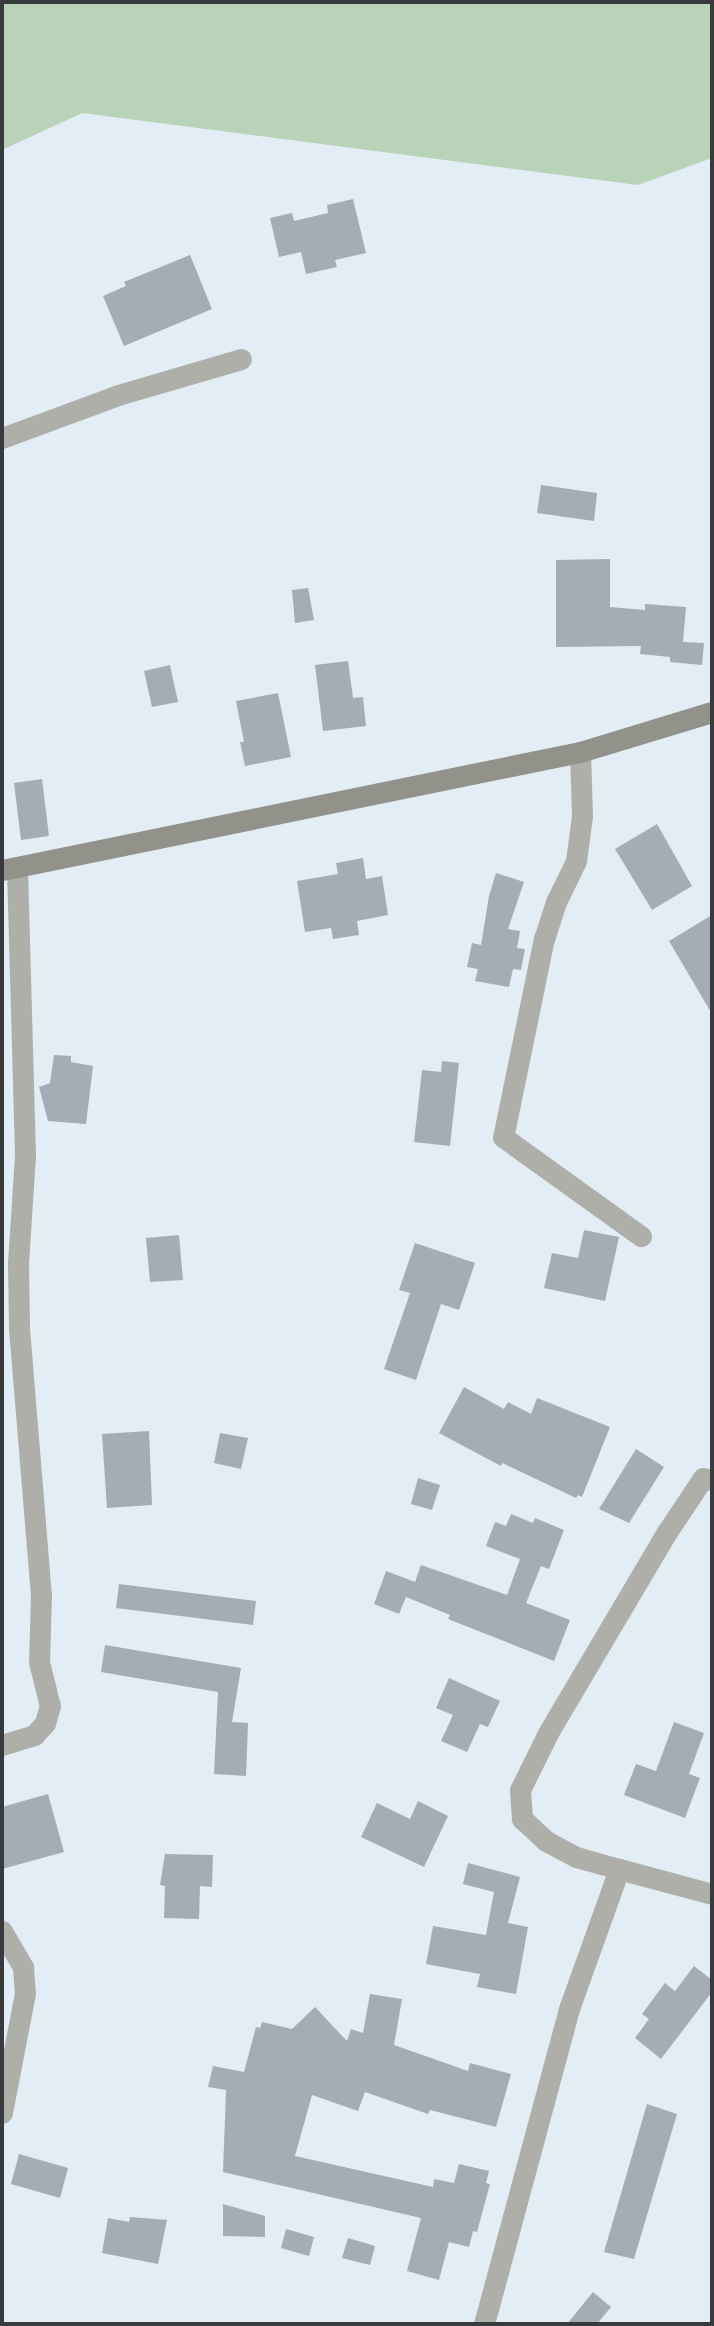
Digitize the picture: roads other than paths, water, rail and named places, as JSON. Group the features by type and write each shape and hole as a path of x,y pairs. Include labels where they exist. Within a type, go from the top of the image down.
{"street":[{"path":"2,438 118,395 241,359"},
{"path":"2,1745 34,1735 45,1723 50,1706 39,1662 41,1596 19,1327 18,1263 24,1155 10,868 580,752 712,712"},
{"path":"580,752 582,817 576,861 556,902 544,938 503,1137 641,1236"},
{"path":"712,1480 703,1478 667,1532 548,1733 520,1790 522,1819 546,1841 576,1857 712,1894"},
{"path":"484,2324 570,2006 619,1869"},
{"path":"2,1931 23,1967 25,1993 2,2113"}]}
